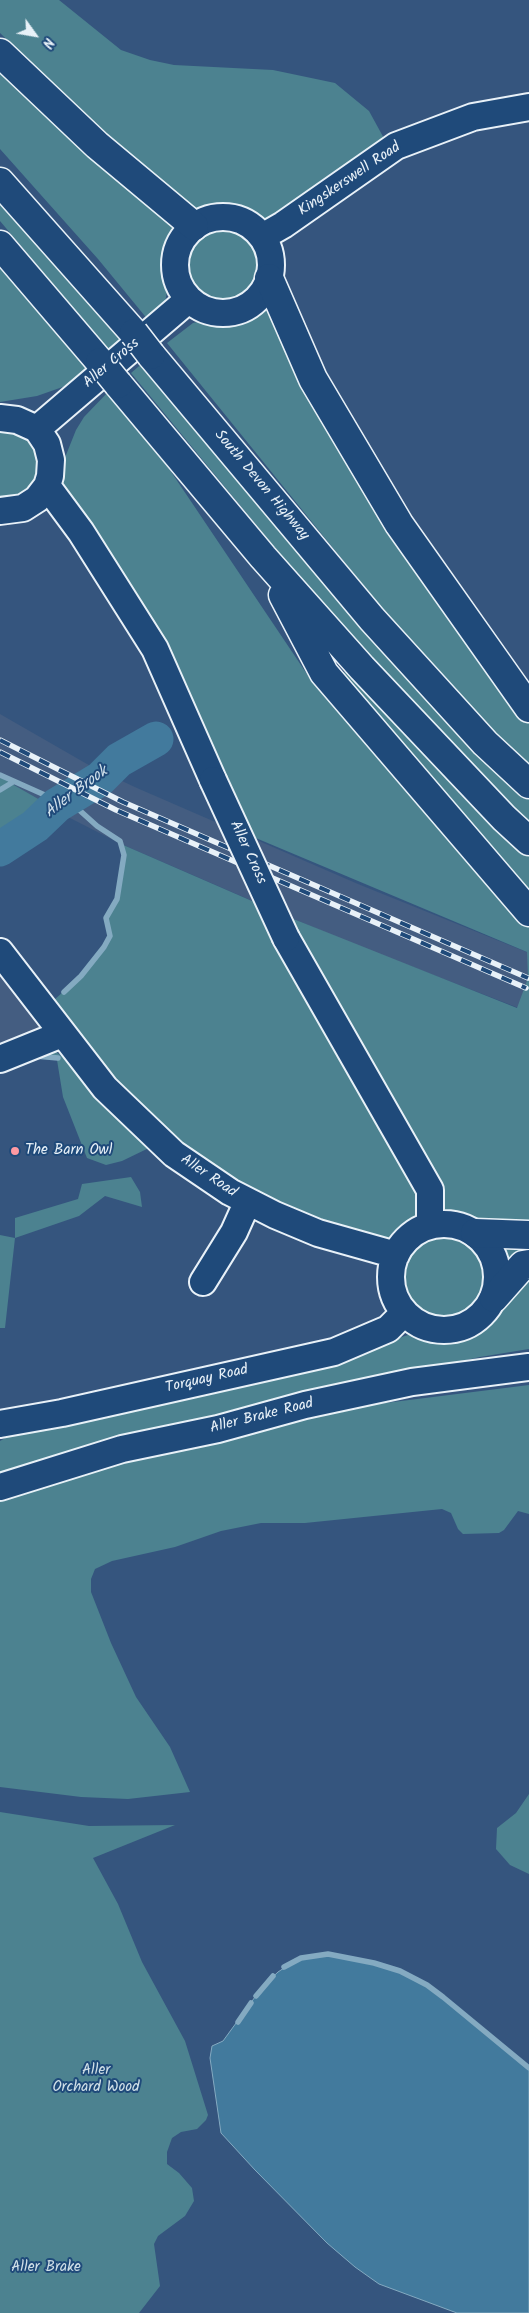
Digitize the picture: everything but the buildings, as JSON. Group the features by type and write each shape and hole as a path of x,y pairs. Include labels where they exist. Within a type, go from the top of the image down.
{"highway":[{"path":"0,53 97,145 194,226"},
{"name":"South Devon Highway","path":"0,182 134,333 372,619 485,743 529,784"},
{"path":"0,245 263,557 362,668 504,818 529,841"},
{"path":"269,278 314,379 398,524 529,708"},
{"path":"263,557 324,673 529,912"},
{"path":"475,1233 529,1235"},
{"path":"494,1298 523,1265 529,1264"}],"street":[{"name":"Kingskerswell Road","path":"262,237 283,225 396,146 473,117 529,107"},
{"path":"220,217 234,218 247,223 262,237 271,261 269,278 262,292 251,304 237,311 220,313 205,310 188,300 176,277 174,262 177,248 184,236 194,226 207,219 220,217"},
{"name":"Aller Cross","path":"37,430 188,300"},
{"path":"0,418 17,420 37,430 47,444 51,460 47,486 37,499 23,508 0,511"},
{"name":"Aller Cross","path":"47,486 81,532 155,649 286,938 430,1190 430,1225"},
{"name":"Aller Road","path":"0,952 105,1088 174,1154 247,1202 318,1233 396,1254"},
{"path":"0,1059 62,1034"},
{"path":"203,1282 234,1232 247,1202"},
{"path":"446,1224 461,1226 475,1233 488,1246 496,1262 498,1280 494,1298 484,1313 477,1319 470,1324 453,1330 435,1330 418,1324 404,1313 396,1300 391,1285 391,1269 396,1254 404,1242 416,1232 430,1225 446,1224"},
{"name":"Torquay Road","path":"0,1424 62,1413 334,1352 388,1328 404,1313"},
{"name":"Aller Brake Road","path":"0,1487 122,1449 218,1429 305,1405 412,1382 529,1367"}],"shaded area":[{"path":"0,714 94,768 137,788 358,884 529,953 529,1012 338,938 121,844 70,818 0,777"},
{"path":"0,952 42,1023 26,1049 0,1059"},
{"path":"319,1955 337,1955 374,1963 400,1971 421,1981 449,2001 529,2068 529,2313 457,2313 379,2284 355,2267 327,2243 221,2133 210,2058 212,2046 223,2041 263,1986 278,1972 293,1962"}],"green space":[{"path":"0,0 59,0 121,50 150,60 174,65 273,70 335,83 369,111 386,142 270,222 262,221 239,210 224,208 194,215 127,155 0,33"},
{"path":"0,66 178,227 167,250 165,266 167,292 165,302 158,313 149,321 98,259 0,149"},
{"path":"0,187 129,338 111,353 0,221"},
{"path":"215,228 229,228 243,234 253,244 259,258 257,279 243,296 229,302 215,302 201,296 191,286 185,272 185,258 191,244 201,234"},
{"path":"0,263 91,370 74,383 37,396 0,402"},
{"path":"268,291 518,712 529,722 529,765 494,734 384,611 167,343 193,323 205,320 236,318 250,311 261,302"},
{"path":"145,361 529,797 529,830 333,618 131,373"},
{"path":"109,391 143,430 313,683 529,927 529,1226 475,1225 464,1217 441,1214 296,936 291,918 517,1008 528,978 527,952 251,836 63,486 64,460 76,430 84,417"},
{"path":"0,425 35,436 42,485 0,506"},
{"path":"351,672 529,854 529,896 334,673"},
{"path":"0,777 54,808 35,826 0,849"},
{"path":"121,844 259,904 423,1192 422,1222 413,1226 393,1244 319,1225 223,1176 176,1139 131,1097 64,1015 54,1000 81,976 104,947 110,936 106,921 117,899 124,855"},
{"path":"26,1049 56,1052 70,1062 153,1146 122,1161 106,1165 87,1158 63,1097 57,1060 28,1057"},
{"path":"131,1177 140,1192 142,1207 105,1196 79,1216 15,1238 15,1218 78,1199 82,1184"},
{"path":"445,1231 463,1234 478,1245 489,1260 492,1278 489,1296 478,1311 463,1322 445,1325 427,1322 412,1311 401,1296 398,1278 401,1260 412,1245 427,1234"},
{"path":"0,1235 15,1238 5,1328 0,1328"},
{"path":"492,1240 529,1241 529,1257 502,1281 501,1259"},
{"path":"529,1270 529,1349 430,1368 0,1481 0,1441 26,1426 338,1358 417,1332 434,1336 453,1336 473,1328 487,1317 497,1302"},
{"path":"529,1385 529,1514 518,1511 504,1530 499,1533 463,1534 458,1529 451,1513 442,1509 305,1523 261,1523 221,1531 175,1547 112,1561 95,1569 91,1579 91,1592 111,1643 136,1697 170,1747 190,1792 128,1799 81,1797 0,1787 0,1487 329,1410"},
{"path":"529,1794 529,1874 510,1865 496,1849 497,1828 516,1813"},
{"name":"Aller Orchard Wood","path":"0,1812 89,1826 175,1825 93,1858 118,1904 142,1962 185,2041 208,2115 206,2120 197,2129 181,2132 172,2138 167,2152 167,2164 179,2173 192,2188 194,2201 185,2216 158,2236 154,2244 160,2286 139,2313 0,2313"}],"waterway":[{"name":"Aller Brook","path":"0,849 35,826 57,805 100,779 119,760 156,739"},
{"path":"0,775 47,796 57,805"},
{"path":"0,790 13,782"},
{"path":"64,992 81,976 104,947 110,936 106,918 117,899 124,855 120,841 97,826 67,799"},
{"path":"35,1056 58,1058"},
{"path":"284,1967 301,1958 328,1954 374,1963 400,1971 427,1985 443,1997 529,2068"},
{"path":"256,1996 273,1976"},
{"path":"238,2022 251,2003"}],"railway":[{"path":"0,740 123,802 528,978"},
{"path":"0,752 116,810 526,988"}],"place":[{"name":"The Barn Owl","path":"15,1151"}],"park label":[{"name":"Aller Brake","path":"46,2268"}]}
